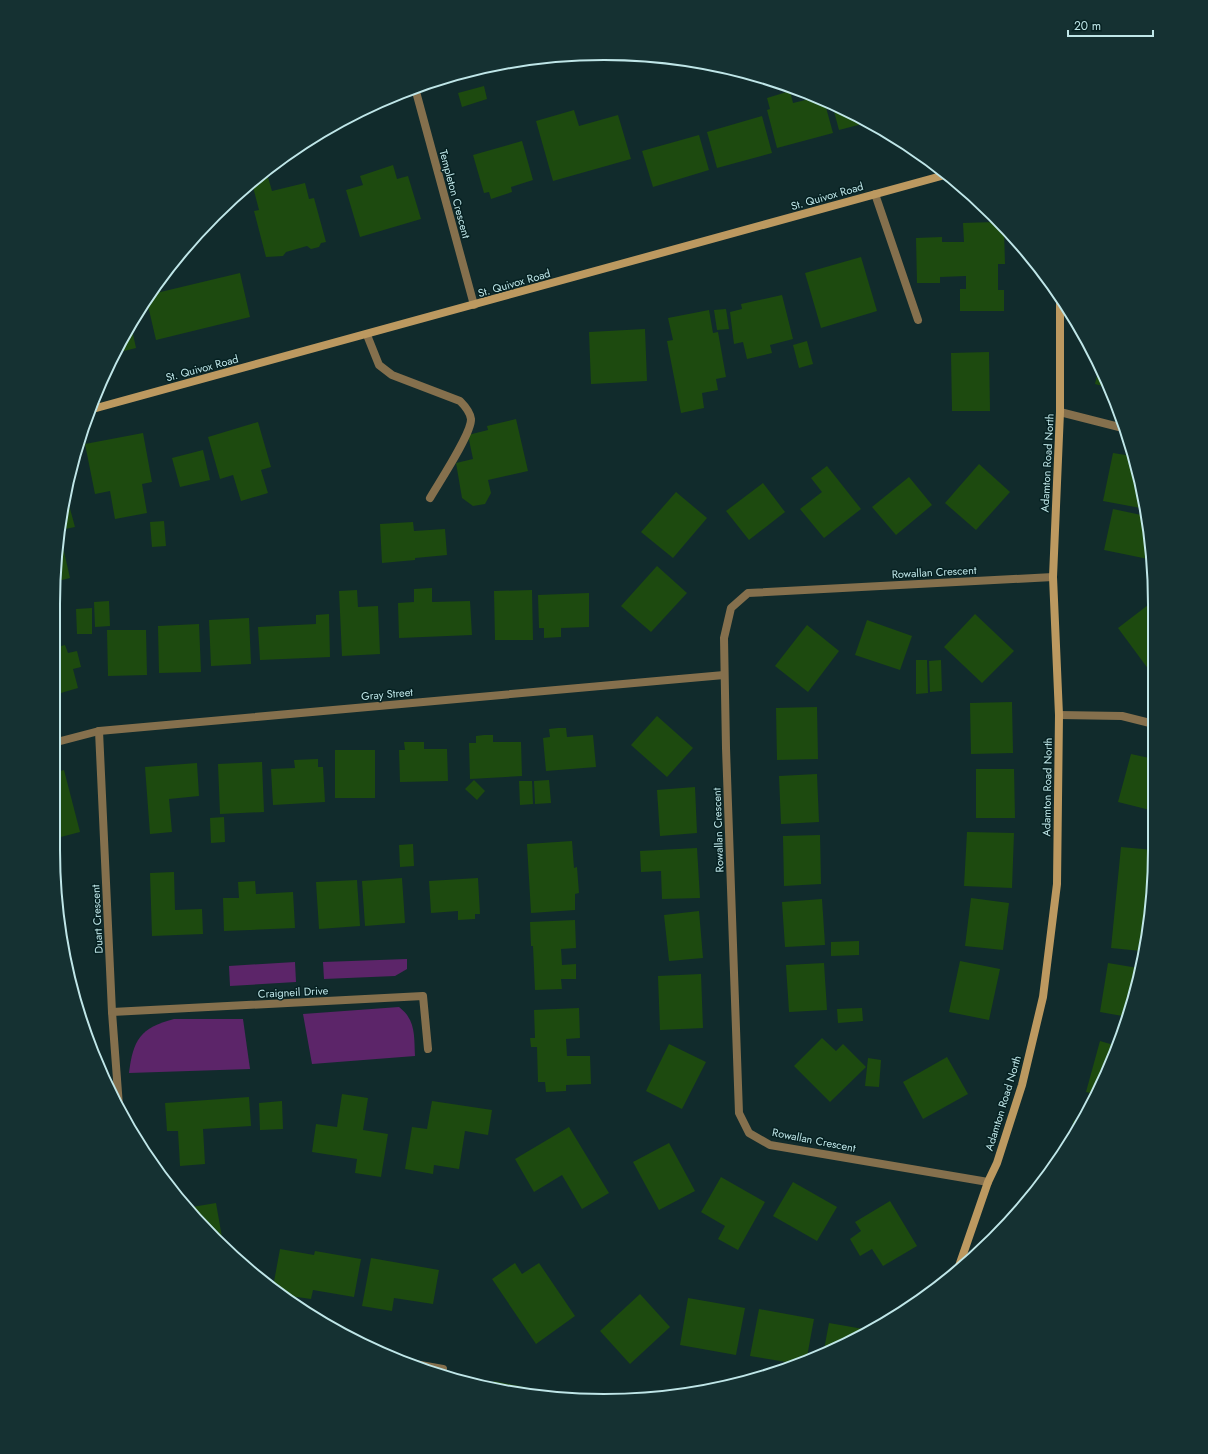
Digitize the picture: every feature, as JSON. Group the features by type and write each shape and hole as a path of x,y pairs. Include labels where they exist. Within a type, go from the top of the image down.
{"street":[{"name":"Templeton Crescent","path":"417,94 474,305"},
{"name":"St. Quivox Road","path":"97,408 939,176"},
{"path":"875,194 918,320"},
{"name":"Adamton Road North","path":"961,1261 988,1182 997,1163 1022,1084 1043,997 1057,884 1059,715 1053,577 1060,412 1060,308"},
{"path":"367,334 379,365 392,375 460,401 466,407 469,414 471,420 467,434 430,498"},
{"path":"1060,412 1118,427"},
{"name":"Rowallan Crescent","path":"988,1182 770,1145 749,1133 740,1113 724,675 724,638 731,608 748,593 1053,577"},
{"name":"Gray Street","path":"60,741 99,731 724,675"},
{"path":"1059,715 1122,716 1148,722"},
{"name":"Duart Crescent","path":"99,731 112,1012 118,1095"},
{"name":"Craigneil Drive","path":"112,1012 423,996 428,1049"}],"shaded area":[{"path":"407,959 407,969 395,976 324,979 323,962"},
{"path":"295,962 296,982 230,986 229,966"},
{"path":"399,1007 409,1017 413,1029 415,1056 312,1064 303,1014"},
{"path":"174,1019 243,1019 250,1069 129,1073 133,1052 140,1037 153,1027"}],"building":[{"path":"484,86 487,99 462,107 458,93"},
{"path":"787,92 791,93 793,103 808,99 826,107 833,133 777,148 767,110 770,109 767,98"},
{"path":"574,110 579,126 618,115 631,159 553,181 536,121"},
{"path":"834,111 860,124 839,130"},
{"path":"762,116 772,153 717,168 707,132"},
{"path":"699,135 709,170 653,187 642,151"},
{"path":"522,141 533,180 511,187 512,192 491,199 489,192 484,193 473,155"},
{"path":"393,165 397,179 408,176 421,219 360,237 346,190 363,185 360,176"},
{"path":"268,176 272,191 305,183 309,199 314,198 326,242 321,243 319,247 311,249 307,246 286,252 283,256 266,257 254,211 259,210 253,188"},
{"path":"992,222 1004,235 1005,264 998,264 998,290 1004,290 1004,311 960,311 960,289 966,289 966,276 940,277 940,283 917,283 916,238 942,237 942,242 964,242 963,223"},
{"path":"861,257 877,311 821,328 805,273"},
{"path":"240,273 250,317 156,340 148,308 159,292"},
{"path":"782,295 793,339 770,345 772,353 747,359 743,342 734,344 730,312 742,309 741,304"},
{"path":"726,309 729,329 717,330 714,310"},
{"path":"709,310 713,333 718,332 726,377 716,379 718,390 702,393 704,408 681,413 667,341 673,340 668,318"},
{"path":"645,329 647,381 591,384 589,332"},
{"path":"133,333 136,348 122,351"},
{"path":"807,341 813,364 799,368 793,345"},
{"path":"989,352 990,411 952,411 951,353"},
{"path":"1097,375 1102,386 1095,384"},
{"path":"516,419 528,471 488,480 491,493 485,504 473,506 462,498 456,463 473,459 468,435 488,430 487,426"},
{"path":"258,422 271,467 261,470 268,493 241,501 233,475 220,479 208,437"},
{"path":"143,433 152,482 142,484 147,513 115,519 110,491 95,494 85,444"},
{"path":"203,450 210,480 180,487 172,458"},
{"path":"1113,453 1127,455 1139,508 1103,501"},
{"path":"979,464 1010,492 976,530 945,503"},
{"path":"827,466 861,509 824,538 800,509 822,492 811,478"},
{"path":"909,477 932,505 896,535 872,507"},
{"path":"763,483 785,512 749,540 726,511"},
{"path":"676,492 707,518 673,558 641,532"},
{"path":"69,505 75,527 66,529"},
{"path":"1113,509 1140,515 1146,559 1104,550"},
{"path":"164,521 166,546 152,547 150,522"},
{"path":"413,522 414,531 445,529 447,555 382,563 380,524"},
{"path":"63,548 70,578 61,580"},
{"path":"657,566 687,593 651,632 621,606"},
{"path":"432,588 432,602 470,601 472,635 399,638 398,603 414,602 414,589"},
{"path":"357,590 358,607 378,606 380,654 342,656 339,591"},
{"path":"532,590 533,640 495,640 494,591"},
{"path":"589,593 589,627 561,628 561,637 544,638 544,628 539,628 538,595"},
{"path":"109,601 110,626 95,627 94,602"},
{"path":"1148,605 1148,669 1118,628"},
{"path":"92,608 92,634 77,634 76,609"},
{"path":"329,614 330,657 260,660 258,627 316,624 316,615"},
{"path":"975,614 1014,651 982,683 944,647"},
{"path":"249,618 251,664 211,666 209,620"},
{"path":"867,620 912,636 900,670 855,655"},
{"path":"199,624 201,672 159,673 158,626"},
{"path":"807,625 839,651 808,692 775,666"},
{"path":"107,630 146,630 147,675 108,676"},
{"path":"65,645 68,653 77,651 81,667 73,669 78,688 60,693 60,646"},
{"path":"916,660 927,660 928,693 916,694"},
{"path":"941,660 942,691 930,692 929,661"},
{"path":"1012,702 1013,753 971,754 970,703"},
{"path":"817,707 818,759 777,760 776,708"},
{"path":"657,716 693,748 667,777 631,745"},
{"path":"566,728 567,737 593,735 596,767 546,771 543,738 550,737 549,729"},
{"path":"493,735 493,742 521,742 522,776 470,779 469,743 476,743 476,736"},
{"path":"404,742 424,742 424,749 447,749 448,781 400,782 399,750 405,750"},
{"path":"335,750 375,750 375,798 335,798"},
{"path":"1131,754 1148,758 1148,810 1118,802"},
{"path":"318,759 318,767 323,767 325,802 273,805 271,769 295,768 294,760"},
{"path":"262,762 264,812 220,814 218,764"},
{"path":"197,763 199,796 169,799 172,832 150,834 145,767"},
{"path":"976,769 1014,769 1015,818 976,818"},
{"path":"64,770 80,832 60,837 60,771"},
{"path":"817,774 819,822 781,824 779,776"},
{"path":"474,780 485,791 477,800 465,789"},
{"path":"549,780 551,803 535,804 534,781"},
{"path":"519,781 532,781 533,804 520,805"},
{"path":"695,787 697,833 660,836 657,790"},
{"path":"224,817 225,842 211,843 210,818"},
{"path":"967,832 1014,833 1012,888 964,886"},
{"path":"820,835 821,884 784,886 783,836"},
{"path":"572,841 574,868 577,867 579,893 575,894 575,910 531,913 527,844"},
{"path":"413,844 414,866 400,867 399,845"},
{"path":"1121,847 1148,849 1147,886 1139,951 1111,948"},
{"path":"697,848 700,898 662,899 661,871 641,872 640,851"},
{"path":"174,872 175,910 202,909 203,934 152,936 150,873"},
{"path":"402,878 405,923 365,926 362,881"},
{"path":"478,878 480,914 475,914 475,919 458,920 458,911 431,913 429,881"},
{"path":"357,880 360,926 319,929 316,882"},
{"path":"255,881 256,894 293,892 295,928 224,931 223,898 239,898 238,882"},
{"path":"971,898 1009,903 1003,950 965,946"},
{"path":"822,899 825,945 785,947 782,902"},
{"path":"699,911 703,958 669,961 664,915"},
{"path":"575,920 576,948 561,949 562,965 576,964 576,979 561,979 562,989 535,990 533,946 531,946 530,922"},
{"path":"859,941 859,955 831,956 831,942"},
{"path":"960,961 1000,969 989,1020 949,1012"},
{"path":"824,963 827,1010 789,1012 786,965"},
{"path":"1108,963 1135,968 1122,1016 1100,1012"},
{"path":"701,974 703,1028 660,1030 658,976"},
{"path":"579,1008 580,1038 566,1039 567,1056 590,1056 591,1084 566,1085 566,1091 546,1092 545,1082 538,1082 537,1047 531,1047 530,1038 535,1038 534,1010"},
{"path":"862,1008 863,1021 838,1023 837,1009"},
{"path":"822,1038 836,1051 843,1044 866,1067 830,1102 794,1066"},
{"path":"1100,1041 1112,1045 1092,1091 1091,1093 1086,1092"},
{"path":"669,1044 706,1062 682,1109 646,1091"},
{"path":"947,1057 968,1094 923,1119 903,1082"},
{"path":"868,1058 881,1060 879,1087 865,1086"},
{"path":"342,1094 368,1098 363,1130 388,1134 381,1177 355,1173 357,1159 312,1152 316,1124 337,1127"},
{"path":"249,1097 251,1126 203,1129 205,1164 180,1166 178,1131 167,1131 165,1103"},
{"path":"282,1101 283,1129 260,1130 259,1103"},
{"path":"432,1101 492,1110 488,1135 465,1131 459,1169 434,1165 433,1174 405,1169 412,1127 427,1129"},
{"path":"569,1127 609,1193 582,1209 562,1175 534,1192 515,1159"},
{"path":"669,1143 695,1191 659,1210 633,1162"},
{"path":"721,1177 765,1202 738,1250 718,1239 725,1226 701,1212"},
{"path":"793,1182 837,1207 817,1241 773,1216"},
{"path":"890,1201 917,1246 883,1266 872,1249 860,1256 850,1239 861,1231 855,1222"},
{"path":"216,1203 222,1238 219,1235 193,1207"},
{"path":"280,1249 314,1255 315,1251 361,1259 354,1297 313,1290 311,1299 294,1297 274,1283"},
{"path":"371,1258 439,1270 433,1304 394,1298 392,1311 362,1306"},
{"path":"515,1263 522,1274 539,1263 575,1316 536,1344 492,1279"},
{"path":"640,1294 670,1327 630,1364 600,1331"},
{"path":"688,1298 745,1308 736,1355 680,1345"},
{"path":"759,1309 814,1319 807,1355 787,1362 750,1356"},
{"path":"829,1323 862,1329 845,1338 824,1347"},
{"path":"494,1381 533,1389 498,1384 494,1383"}]}
